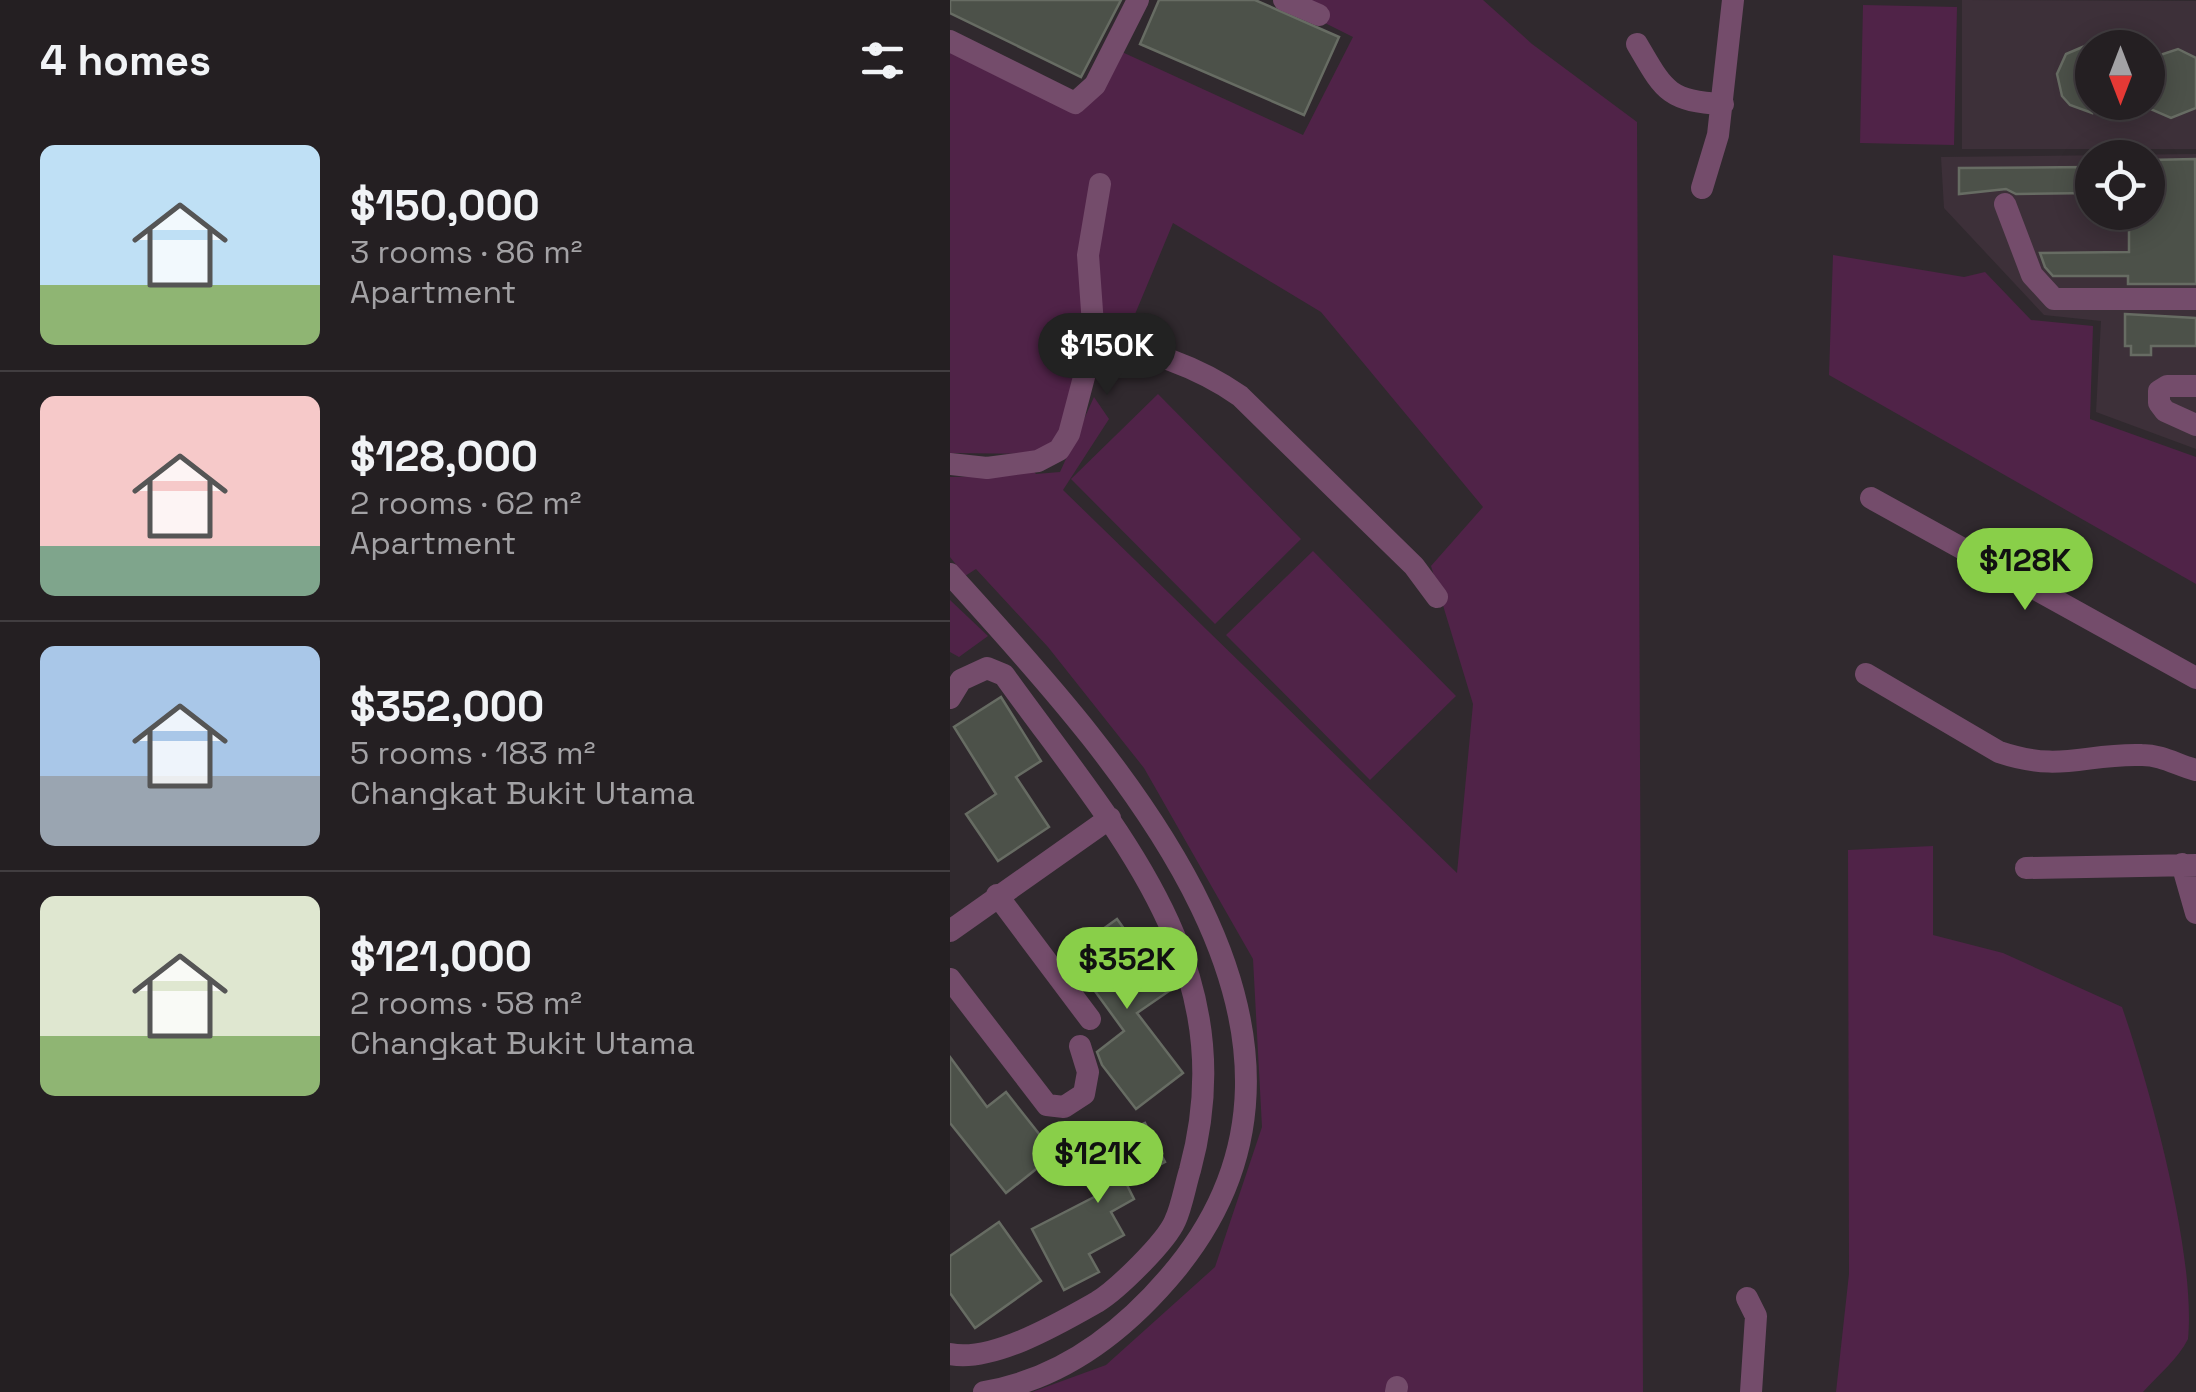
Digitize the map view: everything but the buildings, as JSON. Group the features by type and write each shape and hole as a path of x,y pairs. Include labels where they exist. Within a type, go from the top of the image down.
{"street":[{"path":"950,41 1075,103 1095,85 1138,0"},
{"path":"1284,0 1319,14"},
{"path":"1702,188 1723,104 1733,0"},
{"path":"1637,44 1664,91 1690,102 1723,104"},
{"path":"950,464 987,468 1038,462 1060,450 1069,434 1094,339 1088,255 1100,184"},
{"path":"2004,204 2032,275 2054,299 2196,299"},
{"path":"1094,339 1172,360 1215,378 1240,396 1414,566 1437,598"},
{"path":"2196,386 2167,386 2160,390 2159,403 2166,411 2196,424"},
{"path":"1871,498 2196,678"},
{"path":"950,574 1103,746 1137,794 1220,948 1234,995 1245,1082 1242,1128 1224,1198 1198,1242 1122,1328 1070,1363 1012,1388 984,1392"},
{"path":"950,698 960,680 986,668 1004,675 1110,818 1144,868 1184,957 1206,1045 1198,1123 1175,1224 1110,1294 1056,1326 975,1356 950,1354"},
{"path":"1866,674 1999,752 2021,760 2056,764 2145,755 2196,770"},
{"path":"950,930 1110,818"},
{"path":"2026,868 2189,864 2196,913"},
{"path":"998,895 1090,1019"},
{"path":"950,978 1047,1104 1064,1107 1084,1094 1088,1072 1080,1046"},
{"path":"1198,1123 1242,1128"},
{"path":"1746,1298 1756,1316 1751,1392"}],"shaded area":[{"path":"1279,0 1483,0 1532,44 1637,122 1643,1392 1032,1392 1106,1365 1215,1267 1262,1127 1253,959 1144,768 1048,647 976,569 965,576 950,557 950,477 995,476 1027,464 1036,474 1060,472 1094,397 1109,419 1063,490 1457,873 1473,704 1431,566 1483,507 1321,312 1173,223 1128,331 1088,325 1059,437 1036,454 950,453 950,39 1079,110 1122,52 1303,135 1353,37"},
{"path":"1962,0 2196,1 2196,149 2165,149 2165,140 2075,140 2075,149 1962,149"},
{"path":"1863,5 1957,7 1954,145 1860,143"},
{"path":"2165,154 2196,154 2196,449 2096,412 2101,321 2044,315 1944,208 1941,157 2075,155 2075,230 2165,230"},
{"path":"1833,255 1964,277 1985,272 2031,320 2093,326 2090,419 2196,457 2196,584 1829,375"},
{"path":"1158,394 1301,539 1215,624 1071,479"},
{"path":"1313,551 1456,696 1370,780 1226,635"},
{"path":"950,600 988,636 959,657 950,652"},
{"path":"1933,846 1933,935 2003,953 2122,1007 2169,1173 2189,1304 2188,1339 2143,1392 1836,1392 1849,1274 1848,850"}]}
